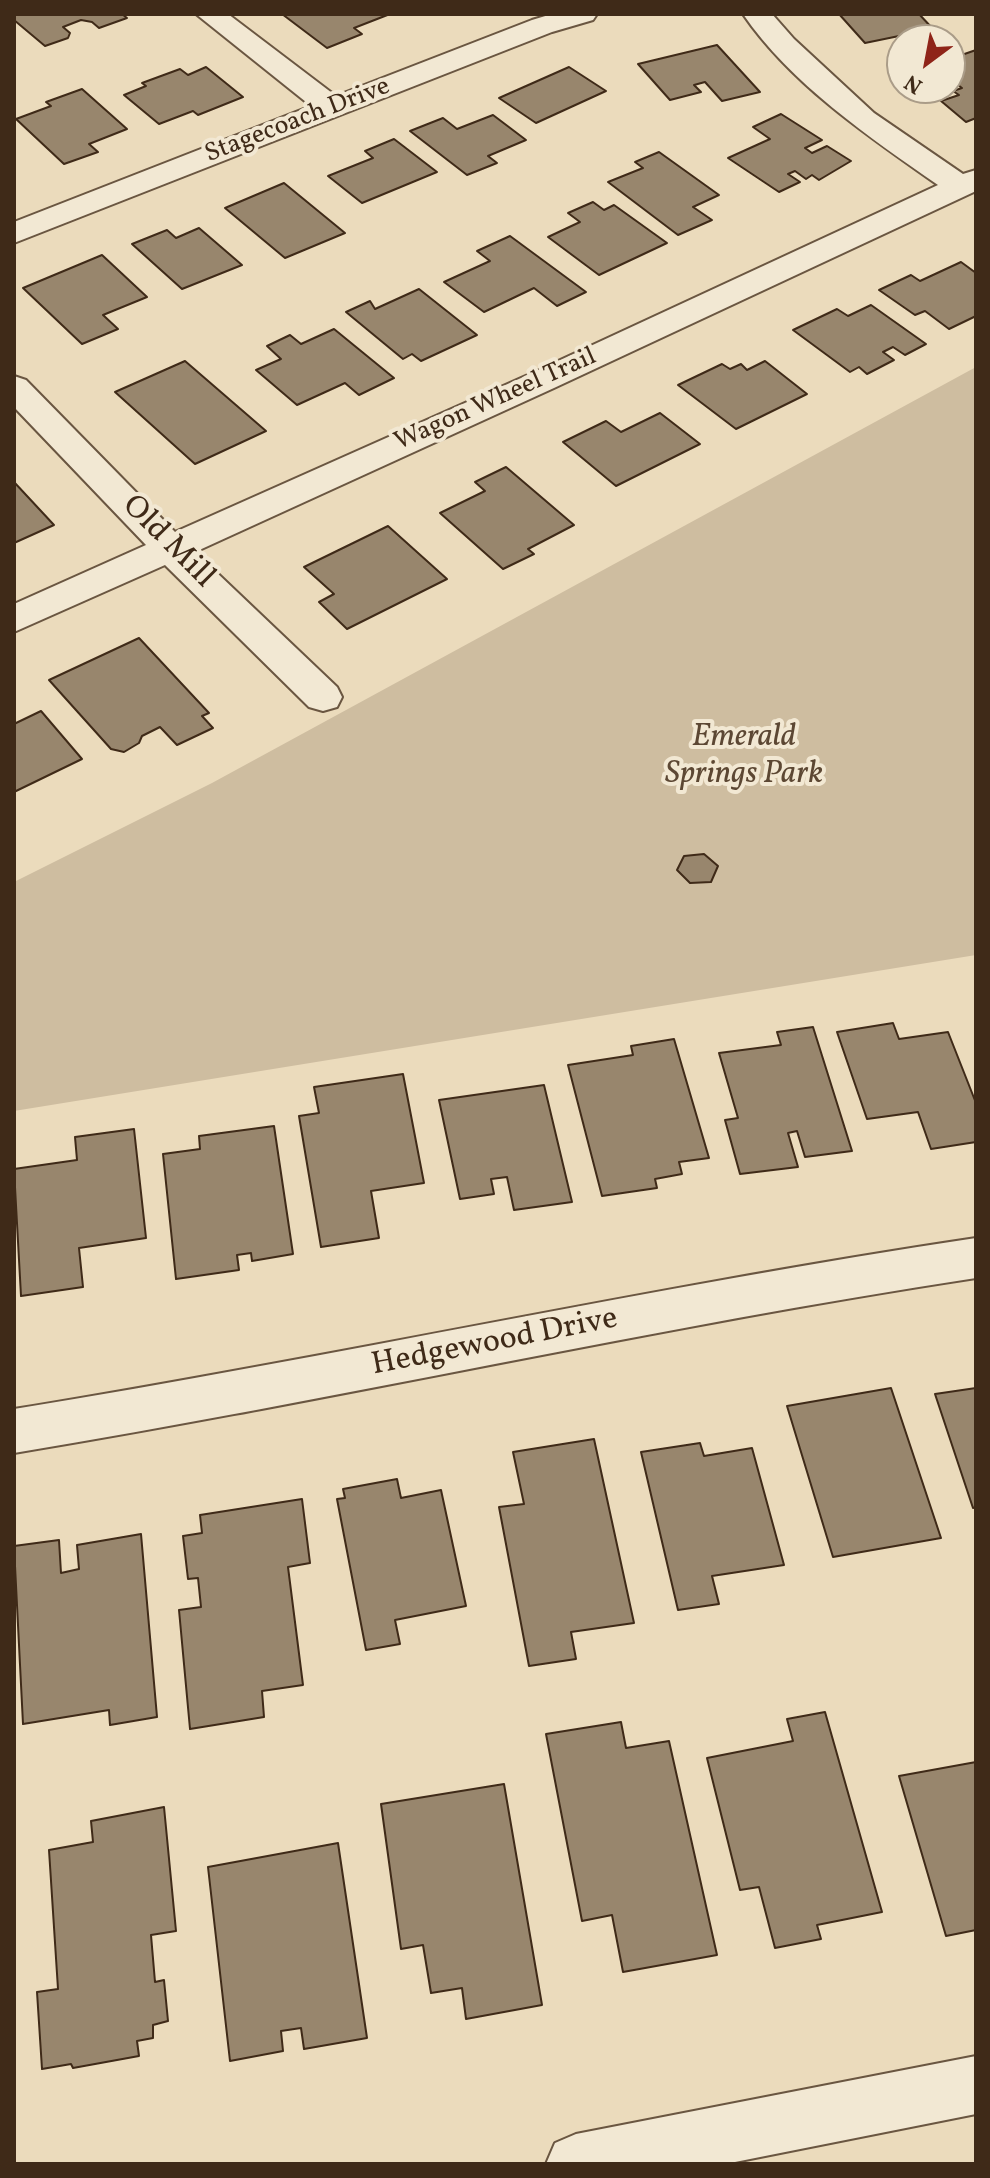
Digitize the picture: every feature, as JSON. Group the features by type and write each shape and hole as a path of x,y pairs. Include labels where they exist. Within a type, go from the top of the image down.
{"street":[{"path":"210,14 334,109"},
{"name":"Stagecoach Drive","path":"14,233 542,26 583,14"},
{"path":"757,14 784,45 863,119 968,182"},
{"name":"Wagon Wheel Trail","path":"14,619 528,387 968,182"},
{"name":"Old Mill","path":"14,387 169,548 323,697"},
{"name":"Hedgewood Drive","path":"14,1431 850,1276 976,1258"},
{"path":"576,2164 976,2085"}],"green space":[{"name":"Emerald Springs Park","path":"976,367 976,955 14,1111 14,882 212,783"}],"building":[{"path":"14,14 122,14 127,18 99,28 92,22 81,20 63,27 70,33 68,38 45,46 14,20"},
{"path":"282,14 390,14 354,28 362,34 327,48"},
{"path":"839,14 919,14 928,24 886,24 886,39 865,43"},
{"path":"717,45 760,92 722,101 705,82 694,85 701,92 670,100 638,64"},
{"path":"976,50 976,118 966,122 945,104 966,104 966,53"},
{"path":"206,67 243,97 198,115 193,111 159,124 124,95 146,86 142,83 180,69 188,75"},
{"path":"569,67 606,91 536,123 499,98"},
{"path":"82,89 127,129 89,144 98,152 64,164 16,119 51,106 46,102"},
{"path":"781,114 822,140 805,148 812,153 827,146 851,161 819,180 812,175 806,179 795,171 788,174 800,182 779,192 728,158 770,139 753,127"},
{"path":"493,115 526,140 488,156 497,163 467,175 410,131 443,118 457,129"},
{"path":"394,139 437,172 362,203 328,176 373,158 365,151"},
{"path":"659,152 719,195 693,207 712,220 678,235 608,182 643,168 635,162"},
{"path":"284,183 345,233 285,258 225,208"},
{"path":"593,202 604,210 614,205 667,243 599,275 548,237 580,222 568,213"},
{"path":"199,228 242,265 182,289 132,244 167,230 176,238"},
{"path":"510,236 586,292 557,306 534,288 484,312 444,282 490,261 477,251"},
{"path":"102,255 147,297 103,315 118,329 82,344 23,288"},
{"path":"961,262 976,273 976,316 949,329 925,311 915,315 879,290 911,275 920,281"},
{"path":"419,289 477,335 421,361 412,354 403,359 346,312 370,301 375,309"},
{"path":"871,305 926,344 905,355 893,347 883,352 894,360 867,374 859,367 850,372 793,330 837,309 848,316"},
{"path":"334,329 394,378 359,395 345,383 297,405 256,370 281,359 267,346 290,335 301,344"},
{"path":"185,361 266,431 195,464 115,392"},
{"path":"765,361 807,394 736,429 678,385 722,364 730,369 741,364 747,370"},
{"path":"660,413 700,444 616,486 563,442 606,421 621,432"},
{"path":"506,467 574,525 528,549 534,554 503,569 440,513 485,491 475,482"},
{"path":"14,482 54,525 14,543"},
{"path":"388,526 447,579 347,629 319,602 334,594 304,567"},
{"path":"139,638 209,713 202,716 213,728 177,745 160,727 142,736 139,743 124,752 111,749 49,680"},
{"path":"41,711 82,759 14,792 14,724"},
{"path":"704,854 718,866 711,882 690,883 677,870 684,856"},
{"path":"893,1023 899,1039 948,1032 976,1103 976,1142 931,1149 918,1112 867,1119 837,1032"},
{"path":"813,1027 852,1151 805,1157 797,1131 788,1133 798,1167 740,1174 725,1120 738,1118 719,1053 781,1045 777,1032"},
{"path":"674,1039 709,1158 679,1162 682,1174 655,1179 657,1188 602,1196 568,1065 633,1055 631,1046"},
{"path":"403,1074 424,1183 371,1191 379,1238 321,1247 299,1116 319,1113 314,1087"},
{"path":"544,1085 572,1202 514,1210 507,1177 491,1179 494,1194 460,1199 439,1100"},
{"path":"274,1126 293,1254 252,1261 251,1253 237,1255 239,1270 176,1279 163,1154 200,1149 199,1136"},
{"path":"134,1129 146,1238 79,1248 83,1287 21,1296 14,1169 77,1160 75,1137"},
{"path":"891,1388 941,1538 833,1557 787,1406"},
{"path":"976,1388 976,1507 973,1508 935,1394"},
{"path":"594,1439 634,1623 571,1632 576,1659 529,1666 499,1507 524,1504 513,1452"},
{"path":"700,1443 704,1456 752,1448 784,1565 712,1576 719,1604 678,1610 641,1452"},
{"path":"397,1479 401,1498 441,1490 466,1606 395,1620 400,1644 366,1650 337,1499 345,1498 343,1489"},
{"path":"302,1499 310,1563 288,1567 303,1685 262,1691 264,1717 190,1729 179,1610 201,1607 198,1578 188,1579 183,1536 202,1533 200,1515"},
{"path":"141,1534 157,1717 110,1725 109,1710 23,1724 14,1546 59,1540 61,1573 79,1569 77,1545"},
{"path":"825,1712 882,1912 817,1925 821,1939 775,1948 759,1887 740,1890 707,1758 793,1741 787,1719"},
{"path":"621,1722 626,1748 669,1741 717,1955 623,1972 612,1915 582,1921 546,1734"},
{"path":"976,1762 976,1930 946,1936 899,1776"},
{"path":"504,1784 542,2005 466,2019 462,1988 431,1993 423,1945 401,1949 381,1804"},
{"path":"164,1807 176,1931 151,1935 155,1982 164,1980 168,2021 153,2025 153,2038 137,2041 139,2056 73,2068 71,2064 42,2069 37,1992 58,1989 49,1850 93,1842 91,1821"},
{"path":"338,1843 367,2038 304,2049 301,2028 281,2031 283,2051 230,2061 208,1867"}]}
